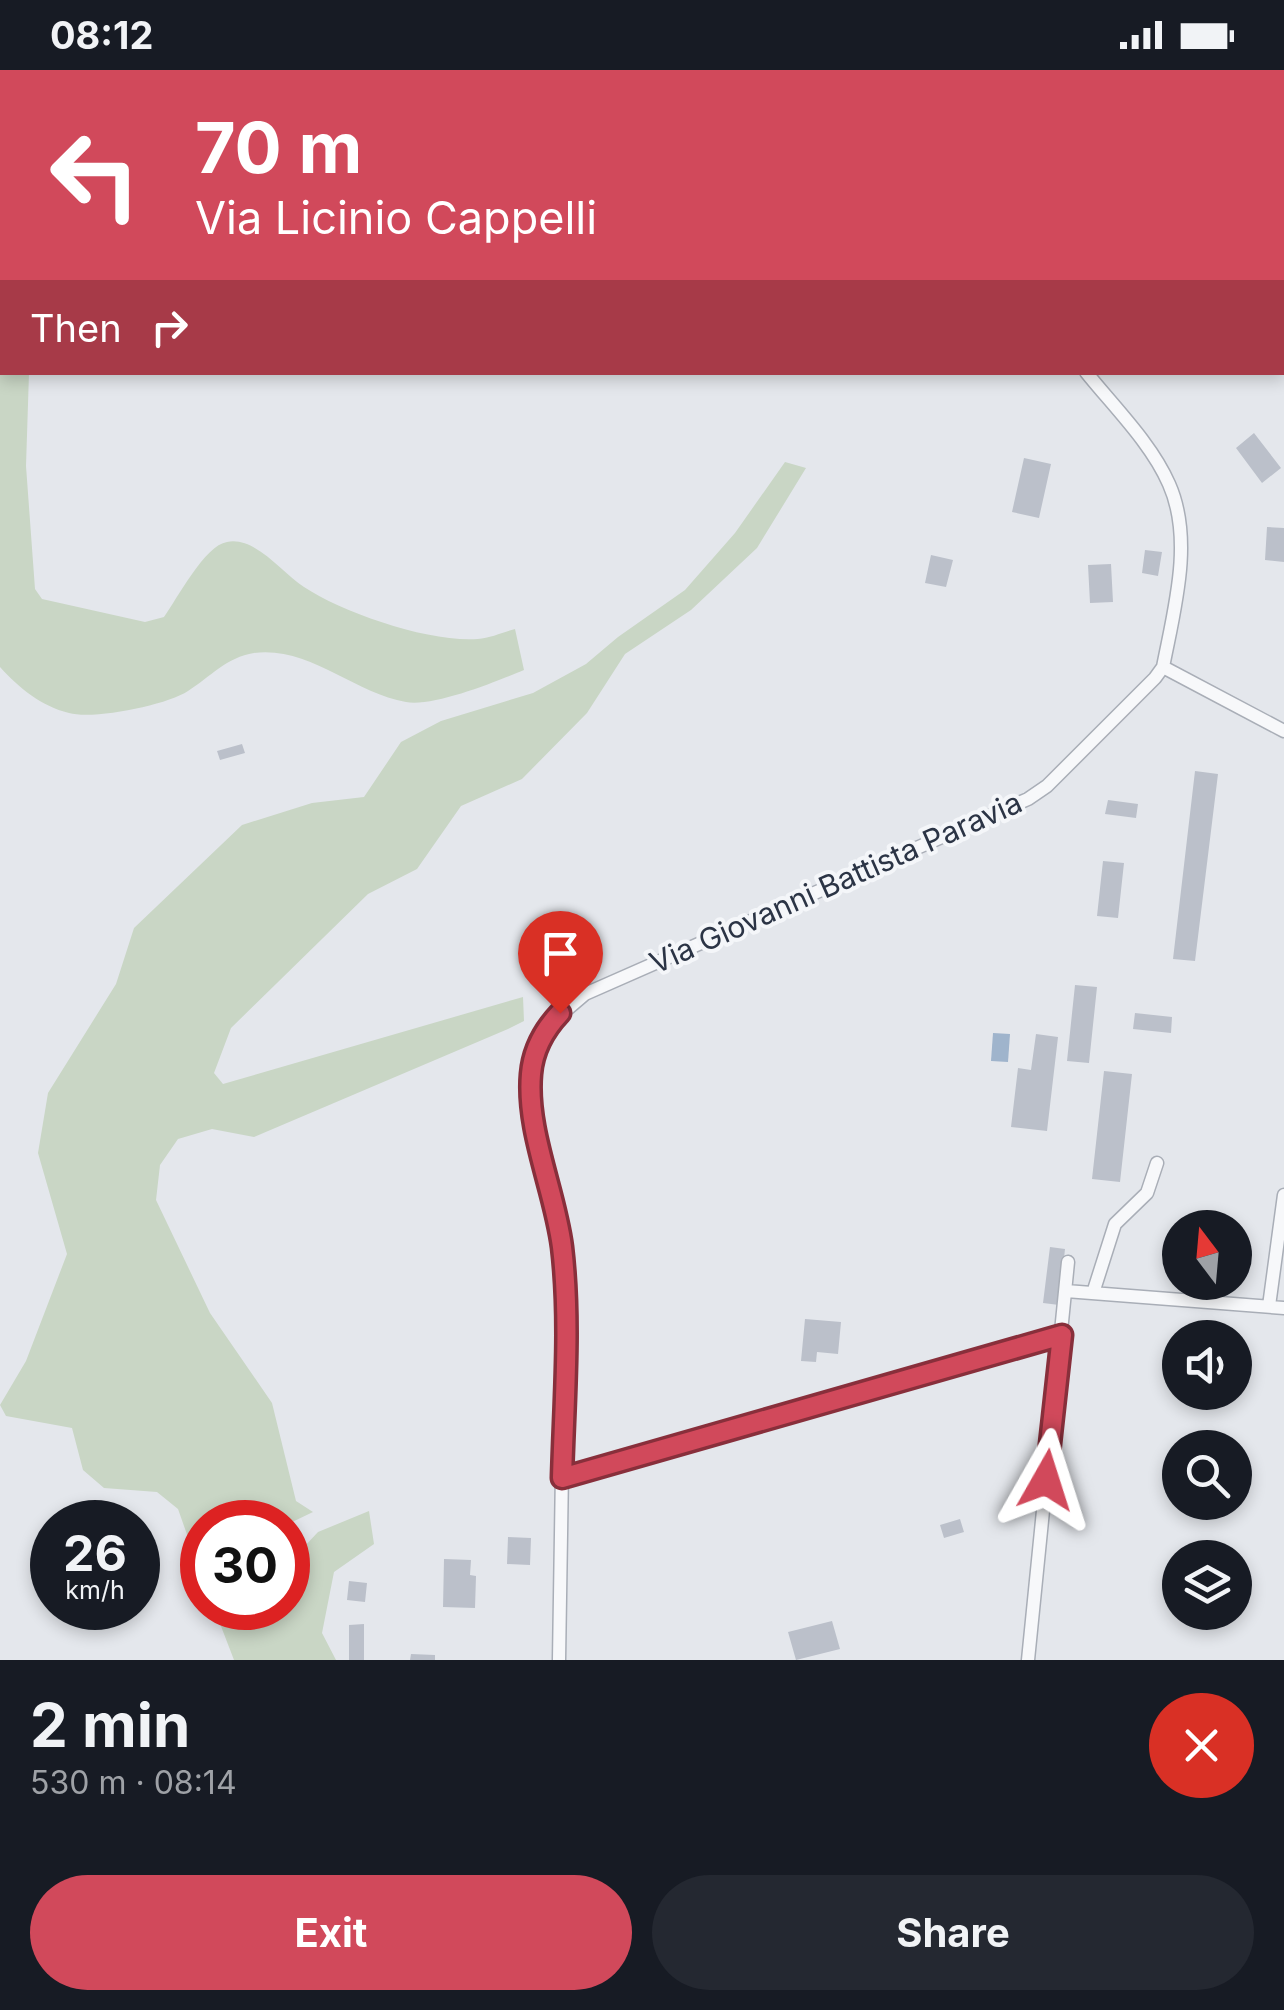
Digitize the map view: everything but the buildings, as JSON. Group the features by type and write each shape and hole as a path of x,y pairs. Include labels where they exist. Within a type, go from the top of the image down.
{"street":[{"path":"1088,375 1161,468 1176,503 1181,550 1163,667 1284,731"},
{"name":"Via Giovanni Battista Paravia","path":"559,1660 565,1349 562,1248 530,1077 536,1050 551,1023 585,994 1038,794 1163,667"},
{"path":"1093,1292 1114,1224 1147,1192 1158,1163"},
{"path":"1066,1291 1277,1307 1284,1195"},
{"path":"1028,1660 1068,1262"},
{"path":"562,1478 1062,1335"}],"green space":[{"path":"0,375 29,375 26,466 35,589 42,599 145,622 164,617 210,552 227,542 237,542 258,550 321,597 388,624 459,639 483,638 515,629 524,670 449,697 418,703 368,690 294,656 254,653 227,663 188,691 164,701 112,713 80,715 40,701 0,667"},
{"path":"785,462 806,468 757,548 691,610 625,654 587,713 522,779 461,806 417,869 368,894 231,1028 214,1073 223,1084 523,997 524,1021 254,1137 212,1129 178,1139 160,1165 156,1200 210,1313 272,1403 296,1500 180,1500 180,1515 157,1492 104,1488 83,1470 72,1428 6,1416 0,1405 26,1361 67,1254 38,1153 48,1093 116,984 134,928 242,825 312,803 364,797 401,742 441,721 533,693 586,664 685,590 735,533"},
{"path":"369,1511 374,1544 334,1572 322,1633 336,1660 234,1660 222,1630 310,1630 310,1541 318,1532"}],"water":[{"path":"993,1033 1010,1034 1008,1062 991,1061"}],"route":[{"path":"560,1013 542,1037 530,1077 565,1283 562,1478 1062,1335 1046,1480"}]}
